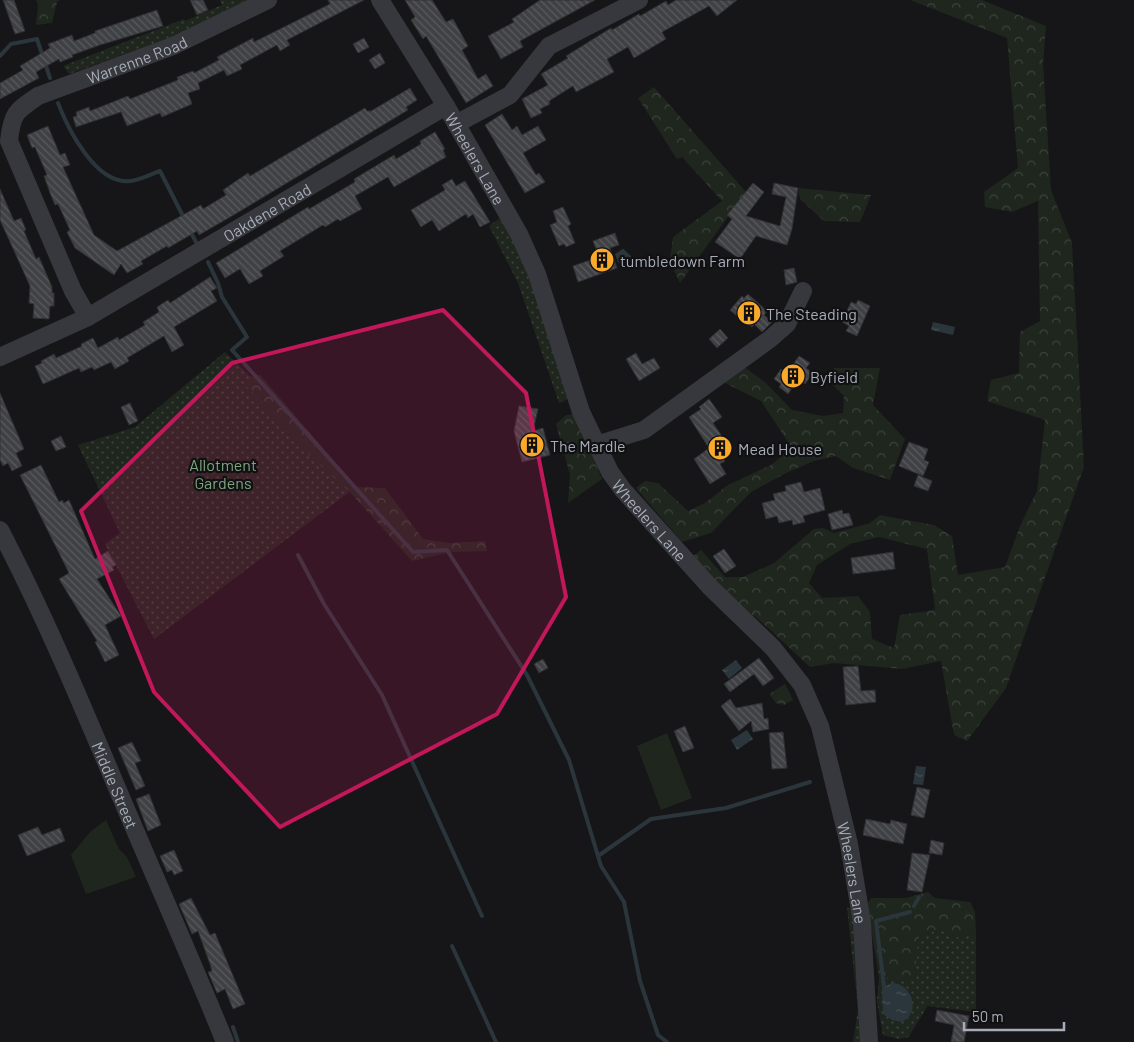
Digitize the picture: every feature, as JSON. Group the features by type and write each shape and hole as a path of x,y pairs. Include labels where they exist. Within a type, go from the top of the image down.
{"street":[{"name":"Warrenne Road","path":"88,317 73,291 9,141 11,121 19,108 38,96 173,46 268,0"},
{"name":"Wheelers Lane","path":"380,0 446,106 520,234 537,274 578,404 596,445 623,490 710,587 773,648 802,684 820,726 849,844 862,923 869,1042"},
{"path":"456,124 510,96 549,46 639,0"},
{"name":"Oakdene Road","path":"0,357 88,317 446,106"},
{"path":"596,445 644,430 770,340 787,324 803,291"},
{"name":"Middle Street","path":"0,530 32,593 76,690 181,934 224,1042"}],"highlighted area":[{"path":"443,310 526,393 566,597 497,714 280,827 154,692 81,511 232,363"}],"green space":[{"path":"36,0 60,0 57,2 52,23 36,25 38,5"},
{"path":"220,0 257,0 181,34 69,74 63,66 184,19 185,21 222,5"},
{"path":"910,0 982,0 1046,26 1043,64 1051,190 1072,243 1084,467 1006,688 967,741 954,735 941,661 902,669 834,663 810,667 757,618 738,606 692,557 701,550 725,577 743,577 774,563 814,529 823,528 834,533 870,523 880,515 934,525 952,536 958,575 1005,567 1020,526 1037,491 1045,420 987,401 991,380 1019,373 1020,332 1040,321 1038,201 1012,212 985,207 984,192 1018,168 1007,38","holes":["879,537 927,549 935,610 900,615 894,648 872,639 870,612 858,596 822,598 809,583 817,565 850,544"]},
{"path":"654,87 746,192 680,283 670,261 673,237 722,201 682,157 677,159 638,98"},
{"path":"798,188 871,195 860,222 824,221 800,199"},
{"path":"501,217 532,275 568,399 559,403 518,283 489,226"},
{"name":"Allotment Gardens","path":"225,352 251,377 260,375 356,487 154,639 105,544 120,533 78,445 135,427"},
{"path":"742,365 767,384 792,410 823,416 843,413 844,396 830,382 834,368 880,368 873,405 905,439 890,480 853,468 836,456 814,461 786,473 751,492 711,533 682,542 636,488 645,481 658,483 688,511 705,503 728,485 771,465 792,448 761,401 721,381"},
{"path":"260,375 356,487 385,488 423,539 449,543 485,541 487,551 451,552 412,561 350,492 309,455 246,386 251,377"},
{"path":"575,414 602,479 568,503 570,475 556,424 566,415"},
{"path":"785,684 793,700 784,705 776,703 769,694"},
{"path":"667,733 692,798 661,810 637,746"},
{"path":"106,820 119,849 127,857 136,877 86,894 71,855 90,832"},
{"path":"928,892 935,898 970,902 975,912 976,933 960,938 940,929 918,937 915,980 879,977 867,904 871,898 906,898"},
{"path":"854,907 864,1042 853,1042 858,1009 847,908"},
{"path":"940,929 960,938 976,933 976,1012 927,1006 909,1037 899,1039 883,1035 877,1002 879,977 915,979 918,937"}],"water":[{"path":"623,249 631,256 633,266 628,269 618,262 615,254"},
{"path":"933,322 955,327 953,335 931,330"},
{"path":"736,660 742,668 729,679 722,670"},
{"path":"747,730 753,739 737,750 731,740"},
{"path":"916,766 926,767 923,785 913,784"},
{"path":"892,983 905,988 912,1000 911,1012 908,1018 902,1022 892,1020 883,1014 882,988"}],"building":[{"path":"3,0 14,0 25,31 15,34"},
{"path":"190,0 203,0 208,10 197,15"},
{"path":"328,0 364,0 287,40 290,45 280,51 277,45 240,65 242,69 227,76 224,70 198,83 200,89 188,93 192,104 162,117 160,113 127,126 121,112 76,127 73,117 77,116 76,112 89,107 90,111 128,96 130,99 178,80 177,77 193,71 194,73 219,60 217,57 253,38 254,42 330,4"},
{"path":"405,0 432,0 446,22 453,19 468,46 462,50 478,79 486,74 493,86 466,103 426,36 423,39 411,20 415,17"},
{"path":"540,0 595,0 520,41 523,47 501,59 488,36 514,22 512,19"},
{"path":"676,0 737,0 717,16 709,6 662,32 666,39 634,58 628,47 607,59 614,72 576,92 573,86 549,101 550,104 540,109 542,113 531,118 522,99 548,85 541,74 611,28 612,30 666,1 668,5"},
{"path":"157,10 163,26 100,45 72,55 73,57 60,62 59,59 36,72 39,78 0,99 0,83 23,70 20,66 50,48 48,44 72,35 74,41 95,33 95,31"},
{"path":"364,38 369,47 358,53 353,44"},
{"path":"380,53 385,63 375,69 369,60"},
{"path":"410,88 417,100 406,107 408,110 199,235 197,231 168,248 167,246 141,261 143,264 127,273 121,264 114,275 75,248 67,232 70,230 58,204 55,205 50,193 44,176 47,175 35,147 32,148 27,135 48,126 60,155 65,153 70,165 63,167 94,235 117,251 201,205 203,209 226,195 223,190 248,173 250,176 365,108 367,111 371,111"},
{"path":"502,114 512,130 517,126 522,135 538,126 546,140 523,153 536,175 539,173 545,182 525,193 485,125"},
{"path":"435,132 445,149 443,150 446,157 394,187 388,177 355,196 362,209 340,221 338,219 325,227 323,225 280,251 284,256 260,271 263,276 249,284 240,269 225,278 216,263 308,207 309,209 355,182 354,179 394,155 396,159 421,144 420,141"},
{"path":"452,179 456,186 465,181 490,222 480,227 473,214 468,218 466,214 439,231 432,220 421,227 411,210 445,190 442,185"},
{"path":"753,183 764,192 746,216 780,226 786,197 772,194 774,183 798,188 792,229 787,245 756,236 740,259 715,242 732,219 727,215"},
{"path":"0,189 14,221 21,218 26,230 24,231 36,259 39,257 52,287 54,306 50,306 49,319 33,318 34,304 29,303 30,286 0,220"},
{"path":"563,207 571,224 568,226 575,243 566,247 564,244 559,246 550,225 557,222 553,211"},
{"name":"tumbledown Farm","path":"615,233 619,245 610,248 617,268 578,282 573,266 599,257 593,241"},
{"path":"794,268 797,282 786,285 784,270"},
{"path":"210,277 217,288 211,291 217,301 174,327 184,345 172,352 164,336 127,358 129,361 115,369 111,362 94,370 92,367 81,372 79,368 43,384 35,366 42,363 41,361 54,354 56,358 82,346 81,344 93,338 98,348 118,337 119,340 145,325 143,322 159,312 157,307 168,300 170,303"},
{"name":"The Steading","path":"748,294 767,311 764,315 772,322 762,332 754,324 752,327 730,310 742,296 744,298"},
{"path":"858,300 870,306 857,336 846,331 849,326 842,322 851,302 856,304"},
{"path":"720,329 728,338 717,348 709,339"},
{"path":"636,353 642,364 654,358 660,368 639,381 626,359"},
{"name":"Byfield","path":"799,356 810,363 806,368 813,373 805,384 798,379 788,394 779,387 781,384 774,379 781,369 787,373"},
{"path":"0,393 24,449 16,453 22,466 12,471 8,463 3,466 0,460"},
{"name":"Mead House","path":"709,399 722,417 713,423 730,448 720,455 725,461 720,464 726,474 710,484 694,459 709,448 689,417 701,409 699,407"},
{"path":"130,403 138,421 129,425 121,407"},
{"name":"The Mardle","path":"519,406 538,409 533,431 543,428 550,455 522,462 514,431"},
{"path":"61,436 66,447 56,451 51,441"},
{"path":"909,442 928,449 924,460 929,462 923,476 899,466"},
{"path":"41,465 59,502 62,500 64,503 69,500 95,559 108,551 116,565 112,567 114,570 97,579 121,616 105,625 119,655 105,662 95,642 97,641 59,579 69,573 20,475"},
{"path":"918,475 932,481 928,491 914,486"},
{"path":"801,482 804,492 820,488 825,510 803,516 805,522 793,525 792,520 779,523 777,516 766,519 762,503 775,500 773,494 786,491 785,486"},
{"path":"842,510 843,514 849,513 853,525 832,530 828,514"},
{"path":"724,549 736,566 725,573 713,556"},
{"path":"893,552 895,569 853,574 851,558"},
{"path":"759,658 774,678 763,686 754,674 730,692 724,684"},
{"path":"543,659 548,668 539,673 534,664"},
{"path":"858,666 861,691 875,690 876,702 846,705 843,667"},
{"path":"730,699 736,708 762,703 764,719 768,718 769,729 753,732 751,721 739,731 721,706"},
{"path":"685,726 694,748 683,752 674,731"},
{"path":"783,732 787,768 772,769 769,733"},
{"path":"132,742 141,761 135,763 145,786 136,790 118,748"},
{"path":"917,787 930,790 924,818 911,815"},
{"path":"149,794 161,825 148,831 136,799"},
{"path":"866,819 890,824 891,820 907,824 903,844 863,835"},
{"path":"38,827 42,835 60,828 65,841 27,856 18,835"},
{"path":"931,840 944,843 942,855 929,853"},
{"path":"174,850 183,871 174,875 172,870 167,872 160,856"},
{"path":"912,853 930,855 922,892 907,890"},
{"path":"191,898 210,935 215,933 245,1004 233,1009 225,989 217,993 208,972 212,971 198,931 192,934 179,904"},
{"path":"937,1010 969,1016 964,1042 951,1042 954,1025 935,1021"}],"waterway":[{"path":"0,56 11,44 37,39 50,78"},
{"path":"58,103 76,140 95,165 106,174 118,180 130,181 160,171 185,220"},
{"path":"190,231 196,242"},
{"path":"208,262 222,297 247,337 232,350 413,552 447,550 527,675 569,760 601,866 624,902 640,981 658,1035 667,1042"},
{"path":"298,555 324,604 382,695 482,916"},
{"path":"598,856 651,819 726,808 810,782"},
{"path":"914,906 919,897"},
{"path":"884,986 876,921 910,912"},
{"path":"452,946 496,1042"},
{"path":"233,1027 238,1042"}],"place":[{"name":"tumbledown Farm","path":"602,260"},
{"name":"The Steading","path":"749,313"},
{"name":"Byfield","path":"793,376"},
{"name":"The Mardle","path":"532,445"},
{"name":"Mead House","path":"720,448"}]}
